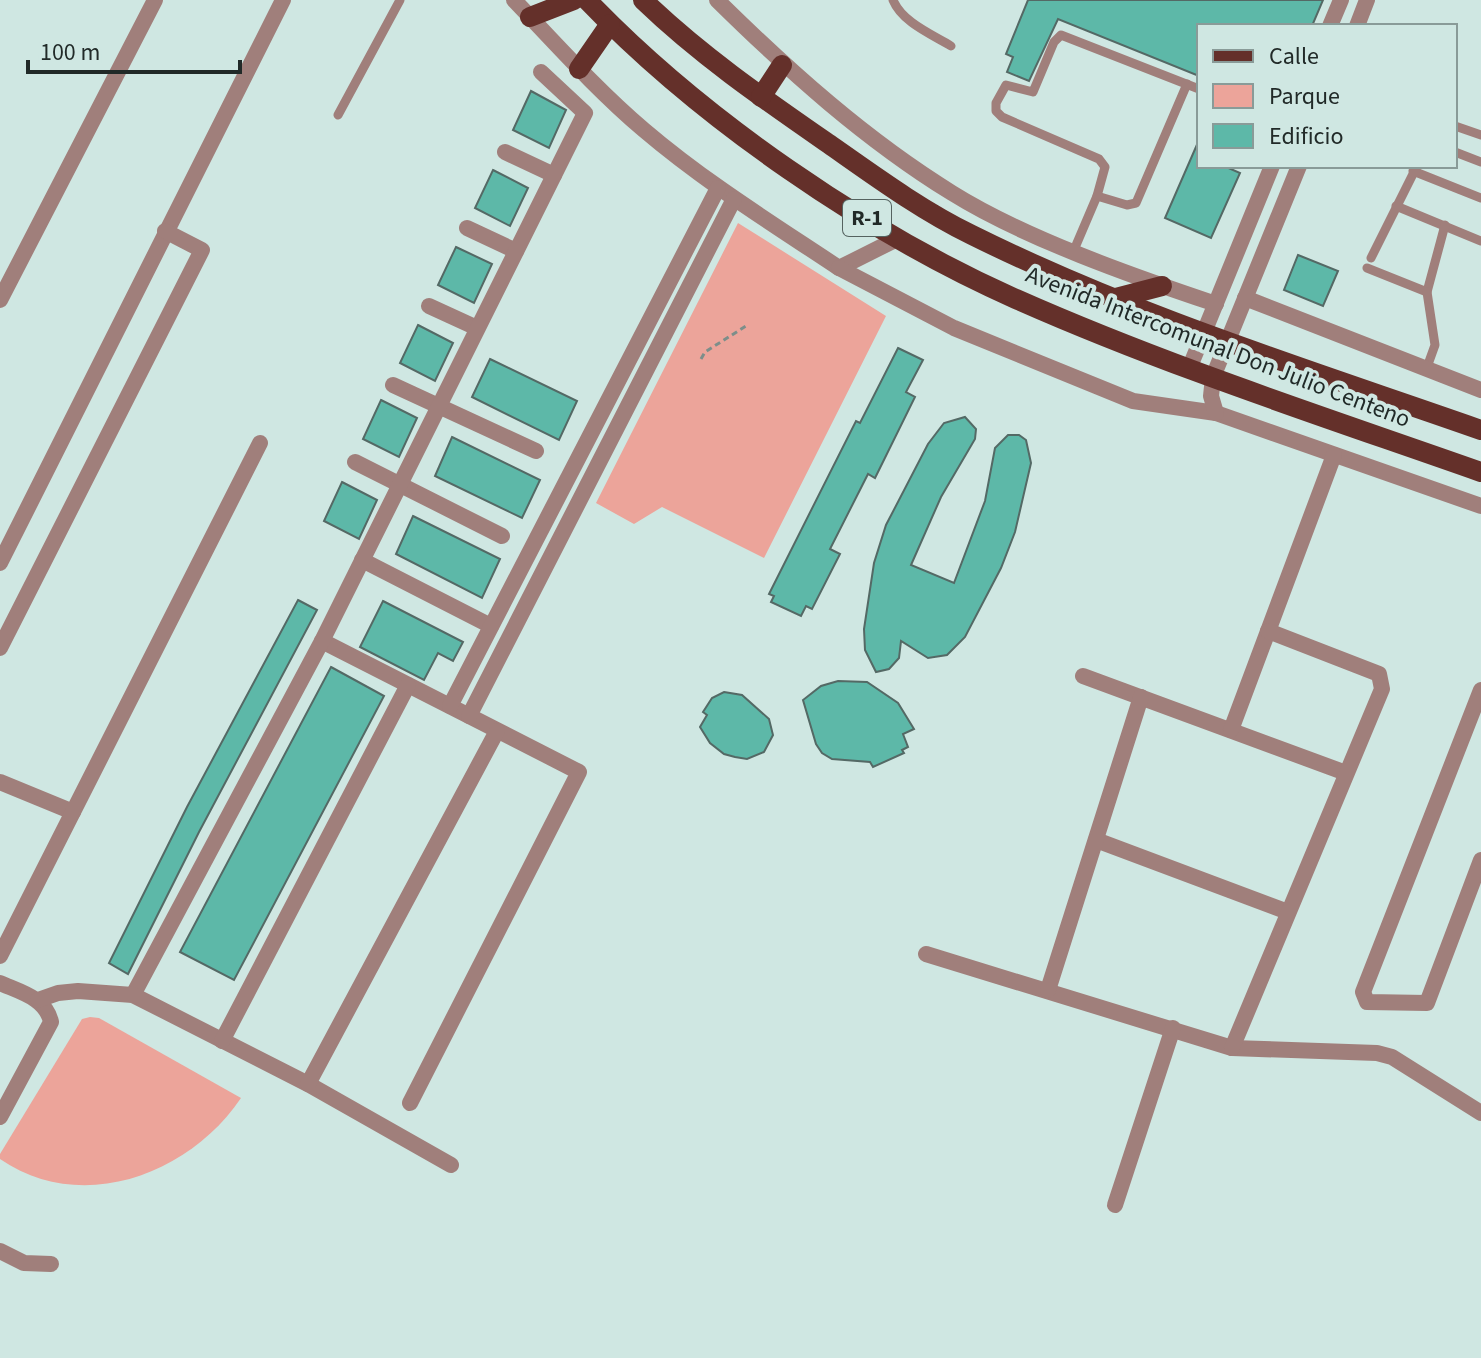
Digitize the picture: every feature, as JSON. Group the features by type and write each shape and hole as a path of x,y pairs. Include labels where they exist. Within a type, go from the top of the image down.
{"main road":[{"path":"530,17 574,0"},
{"name":"Avenida Intercomunal Don Julio Centeno","path":"587,0 684,91 758,147 899,238 1015,298 1189,369 1481,472"},
{"name":"Avenida Intercomunal Don Julio Centeno","path":"643,0 692,47 761,97 920,207 973,236 1204,333 1481,430"},
{"path":"579,69 610,24"},
{"path":"761,97 782,65"},
{"path":"1116,298 1162,286"}],"street":[{"path":"0,300 155,0"},
{"path":"0,563 283,0"},
{"path":"514,0 579,69 644,130 718,188 839,268 954,328 1133,401 1216,413 1481,506"},
{"name":"Avenida Intercomunal Don Julio Centeno","path":"717,0 782,65 880,144 954,195 1074,250 1216,304"},
{"path":"1331,24 1341,0"},
{"path":"1358,24 1367,0"},
{"path":"133,995 322,641 585,113 541,72"},
{"path":"505,152 554,175"},
{"path":"1189,369 1271,168"},
{"path":"1216,413 1211,396 1213,377 1298,168"},
{"path":"450,706 718,188"},
{"path":"469,716 734,199"},
{"path":"467,228 516,251"},
{"path":"0,648 202,250 165,231"},
{"path":"839,268 899,238"},
{"path":"1245,298 1425,371 1481,390"},
{"path":"429,306 477,328"},
{"path":"393,385 536,451"},
{"path":"0,956 260,443"},
{"path":"1231,730 1334,455"},
{"path":"355,462 502,536"},
{"path":"569,475 587,484"},
{"path":"362,560 491,626"},
{"path":"1232,1048 1382,689 1379,674 1268,631"},
{"path":"322,641 579,772 410,1103"},
{"path":"1083,676 1346,773"},
{"path":"222,1041 408,685"},
{"path":"1481,690 1363,992 1367,1002 1427,1003 1481,860"},
{"path":"1048,990 1141,697"},
{"path":"308,1084 497,731"},
{"path":"0,782 73,812"},
{"path":"1096,840 1288,912"},
{"path":"926,954 1232,1048 1377,1053 1392,1057 1478,1116"},
{"path":"0,983 38,1000 49,1013 51,1022 0,1117"},
{"path":"38,1000 58,993 78,991 133,995 308,1084 451,1165"},
{"path":"1115,1205 1173,1028"},
{"path":"0,1251 24,1263 51,1264"}],"lane":[{"path":"338,115 400,0"},
{"path":"893,0 897,9 914,23 951,46"},
{"path":"1074,250 1097,196 1105,167 1099,159 1002,117 996,111 1001,91 1006,85 1014,85 1033,92 1054,42 1061,35 1197,88"},
{"path":"1097,196 1127,205 1136,203 1187,84"},
{"path":"1457,127 1481,135"},
{"path":"1457,153 1481,162"},
{"path":"1427,292 1369,263 1415,169 1481,198"},
{"path":"1396,206 1481,241"},
{"path":"1425,371 1435,345 1427,292 1445,225"}],"path":[{"path":"701,359 705,352 746,326"}],"green space":[{"path":"738,223 886,316 764,558 662,507 634,524 596,503"},
{"path":"99,1018 241,1098 219,1125 193,1148 163,1166 131,1178 98,1185 65,1184 31,1176 0,1159 0,1154 82,1019"}],"building":[{"path":"1028,0 1323,0 1313,24 1197,24 1197,75 1058,19 1029,81 1007,72 1013,57 1006,54"},
{"path":"531,91 566,110 549,148 513,130"},
{"path":"1197,145 1197,168 1229,168 1240,173 1211,238 1165,218"},
{"path":"493,170 528,188 510,226 475,208"},
{"path":"456,247 492,264 474,303 438,285"},
{"path":"1298,255 1338,271 1323,306 1284,290"},
{"path":"418,325 453,343 435,381 400,363"},
{"path":"898,348 923,360 906,392 915,397 875,478 868,474 830,549 840,554 812,609 806,606 801,616 771,602 774,596 769,594 856,421 860,423"},
{"path":"490,359 577,401 559,440 472,397"},
{"path":"381,400 417,418 399,457 363,439"},
{"path":"965,417 976,429 975,439 941,497 911,565 954,583 985,501 995,448 1008,435 1019,435 1026,440 1031,463 1015,532 1001,568 965,637 947,655 928,658 901,641 899,658 889,669 876,672 865,650 864,629 874,563 886,525 928,444 944,423"},
{"path":"452,437 540,480 522,518 435,476"},
{"path":"342,482 377,500 359,539 324,521"},
{"path":"413,516 500,559 482,598 396,554"},
{"path":"298,600 317,610 199,832 128,974 109,963 187,807"},
{"path":"383,601 463,642 453,661 438,653 424,680 360,647"},
{"path":"331,667 384,696 234,980 180,952"},
{"path":"838,681 867,682 898,703 914,729 903,734 908,747 902,750 904,753 873,767 870,762 832,759 822,753 816,744 803,700 821,686"},
{"path":"724,692 742,695 769,719 773,735 764,752 747,759 735,757 724,754 710,743 700,727 707,715 703,712 712,698"}]}
